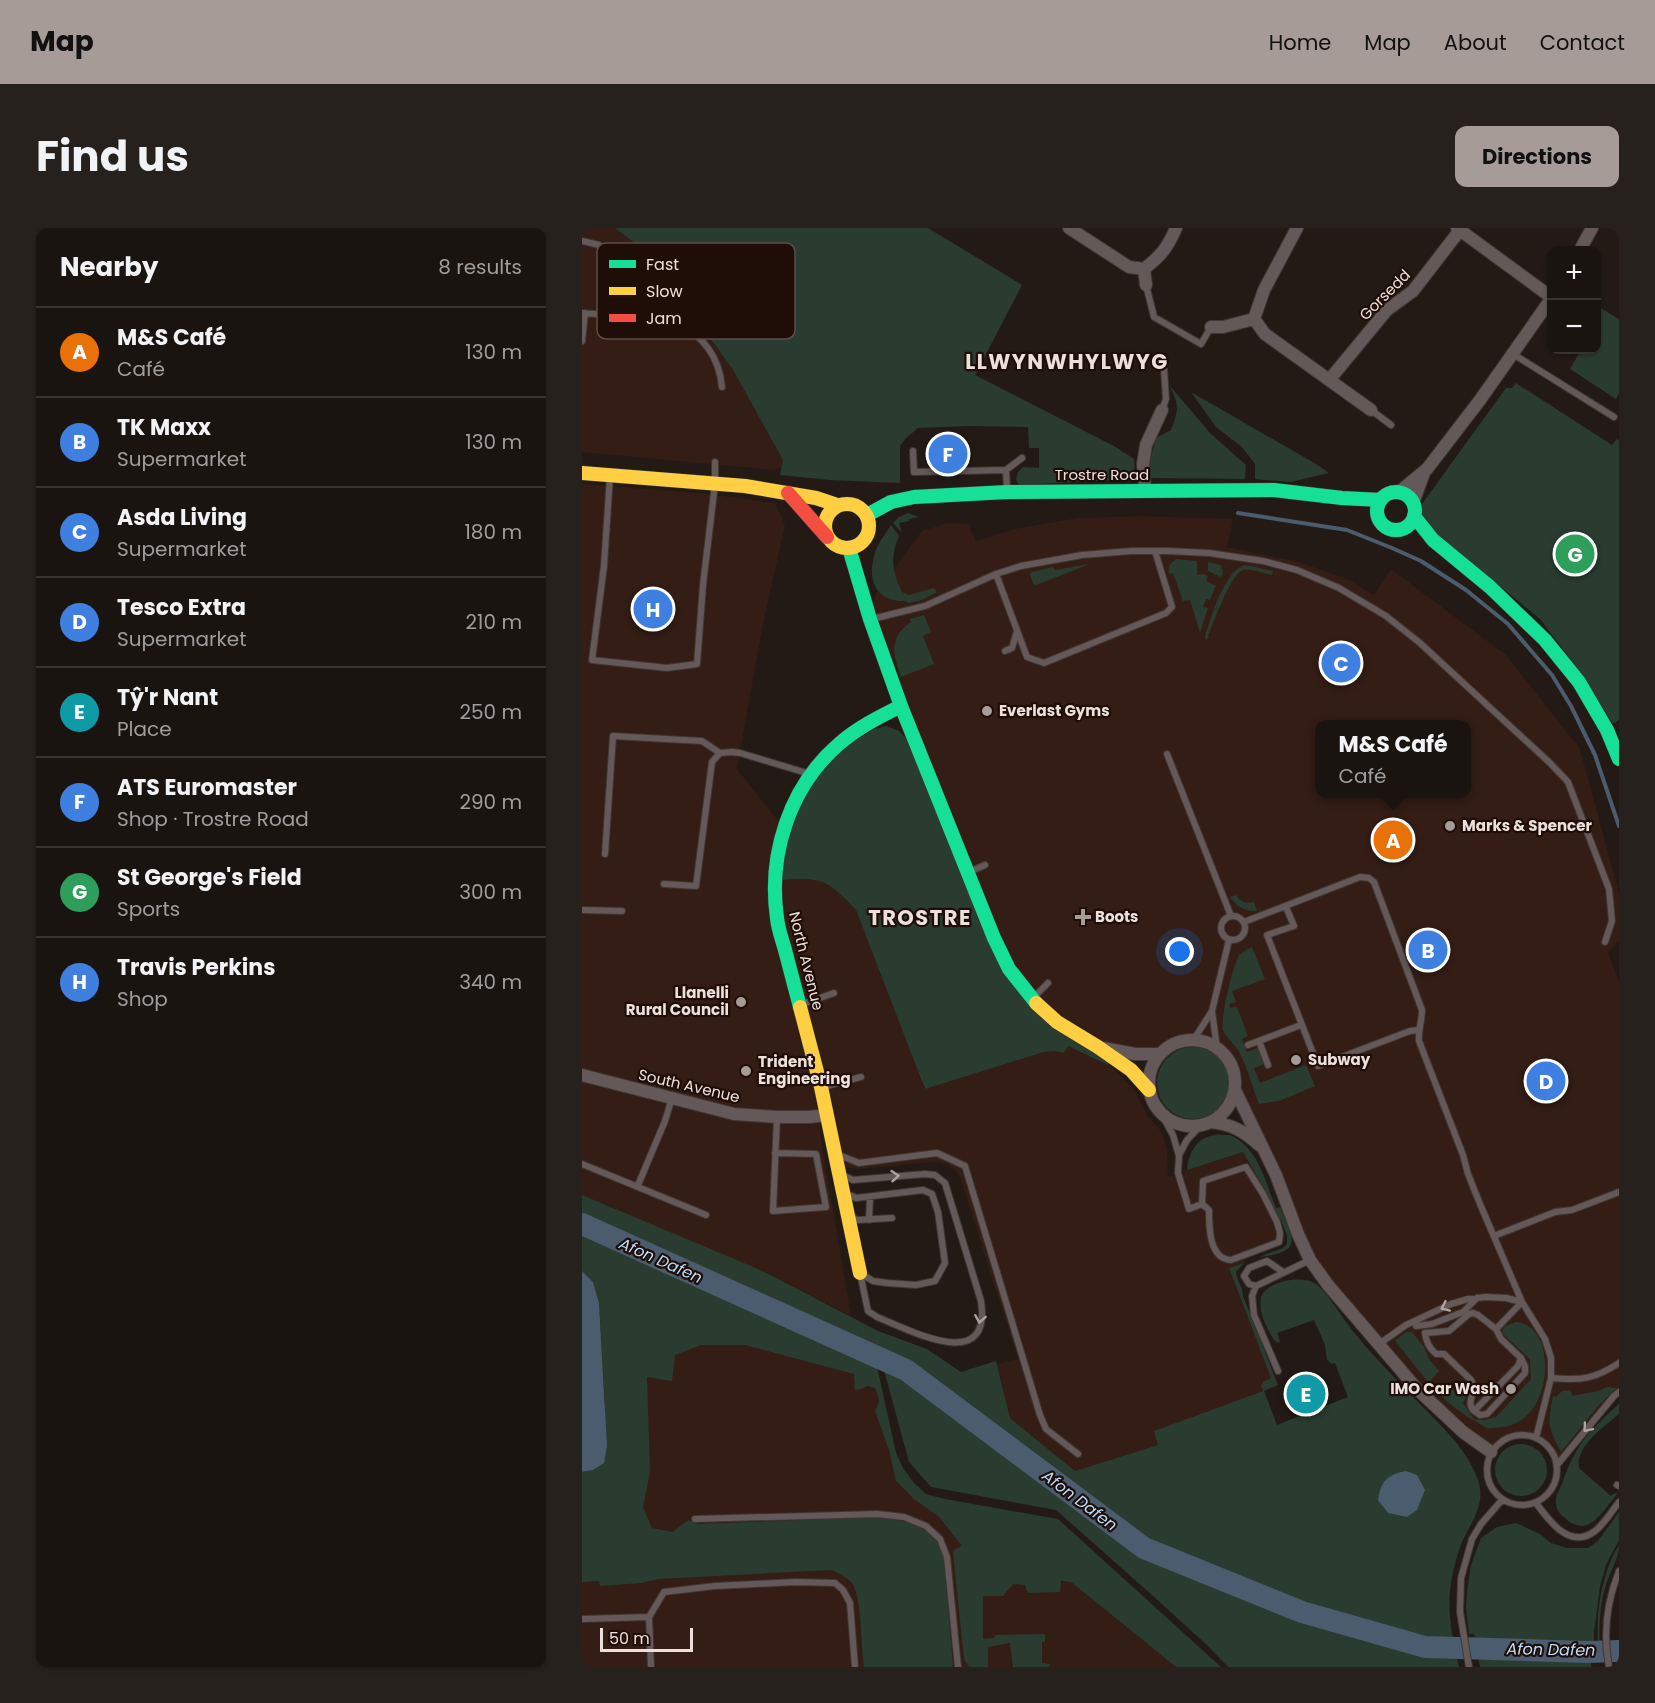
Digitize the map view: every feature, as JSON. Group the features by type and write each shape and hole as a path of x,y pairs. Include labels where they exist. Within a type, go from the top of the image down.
{"main road":[{"path":"582,473 744,486 816,498 834,507"},
{"name":"Trostre Road","path":"867,516 891,502 914,496 1007,492 1274,490 1381,500"},
{"path":"1433,540 1403,529 1393,530 1382,525 1377,516 1377,508 1381,500 1387,494 1399,492 1404,494 1433,540 1490,587 1545,639 1579,682 1607,730 1619,759"},
{"path":"788,493 826,531 837,546 849,548 860,544 868,534 867,516 861,508 852,504 845,503 834,507 827,516 826,531"},
{"name":"Trostre Road","path":"1342,498 1377,516"},
{"path":"1403,529 1409,525 1414,509"},
{"path":"849,548 870,619 901,706 994,938 1010,969 1032,999 1058,1023 1131,1070 1149,1090"},
{"name":"North Avenue","path":"860,1273 821,1087 777,920 775,871 783,828 795,798 811,774 832,749 856,730 901,706"}],"street":[{"path":"1069,228 1129,267 1144,269 1160,257 1171,242 1176,228"},
{"path":"1254,319 1264,290 1296,228"},
{"path":"1582,246 1592,228"},
{"path":"1458,229 1547,295"},
{"name":"Gorsedd","path":"1330,379 1387,310 1413,291 1458,229"},
{"path":"1144,269 1146,285"},
{"path":"1399,492 1425,472 1480,400 1550,300"},
{"path":"1211,327 1223,327 1254,319"},
{"path":"1254,319 1265,334 1371,410"},
{"path":"1145,491 1143,465 1146,445 1162,410"},
{"path":"1414,509 1425,472"},
{"path":"1206,1124 1226,1110 1232,1101 1235,1090 1232,1067 1226,1056 1207,1042 1194,1040 1175,1043 1160,1054 1149,1077 1149,1090 1153,1102 1161,1113 1170,1120 1183,1125 1231,1126 1245,1133 1264,1150"},
{"path":"1098,1047 1135,1054 1160,1054"},
{"name":"South Avenue","path":"582,1075 734,1114 777,1117 826,1115"},
{"path":"1235,1090 1276,1175 1310,1260 1328,1285 1417,1389 1463,1432 1491,1452"}],"lane":[{"path":"582,241 597,245"},
{"path":"1146,285 1154,317 1201,344 1211,327"},
{"path":"582,341 583,313"},
{"path":"701,339 707,345 718,365 722,387"},
{"path":"1513,354 1614,417"},
{"path":"1162,410 1166,399 1164,369"},
{"path":"1371,410 1391,425"},
{"path":"913,451 914,472 1006,470 1022,458"},
{"path":"610,475 604,566 592,660 667,668 697,664 703,585 715,484 715,462"},
{"path":"1006,470 1007,492"},
{"path":"870,619 925,606 996,574 1031,564 1082,555 1131,551 1209,553 1263,561 1297,570 1339,588 1386,616 1420,643 1568,782 1609,889 1612,921 1605,942"},
{"path":"996,574 1027,657 1044,663 1166,613 1172,607 1155,551"},
{"path":"1005,651 1012,648 1018,631"},
{"path":"605,854 613,735 702,741 720,753 740,753 811,774"},
{"path":"664,884 696,886 712,762 720,753"},
{"path":"1167,754 1231,916"},
{"path":"968,872 985,865"},
{"path":"1244,922 1360,877 1369,878 1374,882 1422,1010 1422,1022 1418,1030 1419,1041 1463,1155 1471,1185 1522,1302 1545,1339 1551,1358 1551,1378 1536,1438"},
{"path":"1286,907 1294,926 1268,935 1317,1066 1418,1030"},
{"path":"582,910 622,911"},
{"path":"1231,916 1239,917 1244,922 1245,930 1238,940 1229,940 1223,935 1220,927 1224,920 1231,916"},
{"path":"1194,1040 1212,1011 1229,940"},
{"path":"1032,999 1048,982"},
{"path":"800,1005 834,993"},
{"path":"1212,1011 1217,1048"},
{"path":"1248,1045 1301,1025"},
{"path":"1259,1041 1268,1065"},
{"path":"821,1087 861,1077"},
{"path":"638,1185 665,1121 672,1098"},
{"path":"1161,1113 1173,1135 1179,1156 1178,1173 1189,1209 1202,1204"},
{"path":"776,1153 816,1154 826,1207 773,1211 777,1117"},
{"path":"1179,1156 1187,1140 1206,1124"},
{"path":"835,1154 859,1162 937,1153 965,1166 1040,1415 1046,1429 1077,1454"},
{"path":"582,1164 638,1185 706,1215"},
{"path":"1246,1167 1277,1222 1280,1233 1279,1242 1231,1260 1223,1259 1217,1254 1209,1232 1209,1210 1202,1204 1203,1181 1246,1167"},
{"path":"839,1173 853,1180 925,1174 935,1175 945,1183 981,1301 983,1315 979,1329 972,1339 961,1343 945,1342 877,1317 868,1311 860,1273"},
{"path":"843,1191 856,1198 922,1190 932,1194 938,1212 945,1263 935,1281 916,1285 887,1283 873,1281 860,1273"},
{"path":"1494,1236 1555,1212 1572,1210 1619,1192"},
{"path":"869,1220 870,1197"},
{"path":"848,1215 857,1220 892,1218"},
{"path":"1278,1371 1254,1314 1252,1296 1256,1286 1310,1260"},
{"path":"1256,1286 1249,1284 1244,1276 1249,1268 1268,1262 1283,1272"},
{"path":"1379,1344 1406,1325 1467,1299 1486,1296 1522,1302"},
{"path":"1406,1325 1432,1323 1462,1312 1478,1298"},
{"path":"1496,1329 1522,1302"},
{"path":"1416,1326 1425,1333 1449,1331 1469,1314 1478,1315 1496,1329 1501,1340 1521,1358 1525,1366 1525,1373 1487,1414 1480,1415 1471,1408 1470,1403 1474,1392 1471,1380 1444,1354 1436,1354 1431,1350 1425,1333"},
{"path":"1474,1411 1518,1366 1521,1358"},
{"path":"1551,1378 1585,1379 1619,1363"},
{"path":"1557,1465 1619,1392"},
{"path":"1517,1435 1542,1441 1552,1452 1557,1465 1557,1477 1553,1488 1546,1497 1524,1506 1513,1505 1502,1500 1495,1494 1487,1477 1487,1462 1491,1452 1500,1442 1517,1435"},
{"path":"1469,1667 1462,1629 1461,1578 1472,1539 1480,1524 1502,1500"},
{"path":"1536,1503 1548,1519 1567,1536 1581,1537 1596,1531 1619,1502"},
{"path":"695,1519 877,1514 904,1517 926,1526 940,1539 946,1557 958,1667"},
{"path":"1608,1665 1607,1610 1619,1571"},
{"path":"651,1667 649,1617 664,1592 715,1586 796,1582 835,1583 843,1590 850,1603 855,1667"},
{"path":"582,1619 649,1617"}],"shaded area":[{"path":"582,228 615,228 635,243 597,243 597,339 710,339 733,370 783,460 783,467 774,470 582,452"},
{"path":"582,484 708,494 775,503 785,525 762,629 737,769 784,828 782,880 821,880 835,888 856,910 924,1089 1044,1052 1064,1053 1068,1046 1109,1065 1134,1090 1147,1115 1161,1131 1167,1148 1168,1177 1183,1174 1187,1170 1243,1152 1265,1190 1285,1236 1282,1245 1245,1258 1244,1263 1229,1269 1271,1378 1264,1384 1263,1391 1155,1431 1158,1445 1075,1471 1010,1418 997,1364 1018,1359 961,1180 956,1171 946,1164 933,1162 861,1169 842,1165 821,1090 820,1134 851,1316 763,1271 582,1196"},
{"path":"1140,516 1233,519 1227,547 1303,563 1351,581 1374,595 1391,569 1506,655 1580,749 1619,893 1619,941 1608,953 1619,981 1619,1392 1557,1465 1547,1446 1536,1438 1517,1435 1508,1438 1494,1448 1464,1433 1328,1285 1235,1090 1232,1067 1226,1056 1207,1042 1194,1039 1181,1041 1160,1054 1135,1054 1078,1036 1009,969 870,619 876,593 922,531 948,523 968,524 976,541 1015,529 1078,518"},
{"path":"582,1256 878,1373 900,1470 987,1576 1071,1582 1176,1667 582,1667"}],"green space":[{"path":"615,228 928,228 1022,285 975,375 1114,446 1134,459 1135,479 1019,485 1016,479 1023,467 1039,468 1039,448 1029,448 1028,427 968,426 918,428 906,438 900,446 900,483 780,475 783,460 733,370 710,339 795,339 795,243 635,243"},
{"path":"1601,308 1619,319 1619,393 1616,399 1570,369 1579,354 1601,354"},
{"path":"1516,383 1612,445 1617,439 1619,441 1619,720 1613,724 1578,669 1540,619 1435,533 1420,511 1422,504 1506,388 1512,388"},
{"path":"1170,386 1211,434 1246,465 1245,479 1151,478 1150,461 1156,438 1171,430 1177,412"},
{"path":"1191,392 1329,473 1290,482 1255,479 1255,464 1242,447 1216,427"},
{"path":"908,513 919,517 899,523 902,533 893,523"},
{"path":"891,525 899,536 893,564 902,592 909,595 934,588 937,592 922,600 908,603 894,600 878,591 872,575 872,565 878,545"},
{"path":"1176,559 1197,561 1197,575 1208,576 1206,581 1216,586 1210,600 1206,599 1203,607 1208,608 1200,633 1190,600 1183,601 1173,573 1169,574 1170,565"},
{"path":"1208,562 1221,565 1223,573 1221,577 1208,571"},
{"path":"1090,564 1036,585 1033,584 1030,574 1053,567 1055,570"},
{"path":"1246,565 1273,571 1272,575 1254,570 1243,570 1238,573 1228,589 1209,638 1206,640 1205,636 1211,618 1225,584 1238,568"},
{"path":"924,615 931,632 923,636 934,664 901,677 894,647 896,640 911,622 910,619"},
{"path":"886,726 899,731 906,738 1003,973 1109,1060 1108,1065 1068,1046 1064,1053 1044,1052 925,1089 856,910 838,892 824,883 807,879 782,880 784,851 800,804 813,783 829,762 848,745 874,729"},
{"path":"1236,895 1244,902 1254,902 1257,911 1238,906 1230,897"},
{"path":"1252,947 1265,979 1232,991 1236,1002 1229,1004 1230,1008 1237,1007 1248,1036 1242,1039 1247,1052 1258,1048 1264,1064 1254,1068 1260,1083 1306,1065 1315,1086 1279,1101 1259,1104 1242,1058 1223,1030 1223,1015 1237,959 1241,953"},
{"path":"1193,1047 1213,1053 1223,1063 1229,1083 1223,1103 1213,1113 1193,1119 1173,1113 1163,1103 1157,1083 1163,1063 1173,1053"},
{"path":"1212,1135 1230,1135 1240,1140 1254,1156 1276,1208 1280,1207 1291,1235 1289,1247 1284,1251 1261,1257 1283,1248 1287,1244 1287,1236 1281,1220 1243,1152 1187,1170 1191,1154 1200,1141"},
{"path":"582,1195 763,1271 878,1331 927,1349 961,1372 996,1361 1010,1418 1075,1471 1158,1445 1154,1431 1263,1391 1261,1385 1271,1378 1229,1268 1244,1263 1236,1272 1243,1296 1278,1385 1264,1391 1277,1425 1348,1397 1335,1363 1332,1364 1327,1360 1325,1345 1314,1320 1277,1333 1280,1341 1278,1343 1271,1335 1262,1315 1261,1298 1269,1287 1276,1283 1294,1280 1310,1281 1316,1284 1368,1348 1453,1439 1468,1460 1479,1483 1479,1506 1461,1546 1451,1585 1450,1620 1459,1667 1228,1667 1208,1646 1056,1510 931,1487 909,1462 878,1348 582,1217"},
{"path":"582,1227 876,1362 896,1453 903,1468 926,1494 1058,1519 1221,1667 1176,1667 1071,1582 1061,1581 1060,1592 1028,1593 1025,1585 1013,1584 1003,1596 983,1596 983,1639 994,1638 995,1635 1045,1634 1045,1642 1042,1642 1042,1663 1050,1664 1049,1667 1013,1667 1010,1643 988,1647 988,1667 969,1667 964,1659 953,1553 955,1549 962,1546 938,1516 914,1499 896,1481 889,1450 875,1411 879,1399 875,1388 868,1386 855,1391 854,1374 745,1345 701,1345 675,1355 672,1381 647,1377 650,1471 643,1507 652,1528 672,1532 689,1520 698,1524 876,1517 905,1522 923,1529 931,1535 943,1551 953,1665 951,1667 864,1667 858,1599 852,1583 832,1570 658,1579 641,1583 600,1586 599,1581 582,1582 582,1472 593,1470 605,1402 599,1303 593,1282 582,1271"},
{"path":"1516,1322 1530,1327 1539,1339 1544,1355 1545,1374 1541,1393 1532,1409 1519,1421 1501,1427 1486,1427 1463,1414 1431,1385 1395,1341 1406,1332 1412,1332 1439,1371 1431,1380 1446,1395 1461,1380 1471,1388 1463,1403 1474,1419 1485,1420 1496,1417 1531,1379 1530,1359 1503,1334 1502,1330 1505,1326"},
{"path":"1607,1387 1617,1388 1599,1405 1561,1452 1550,1425 1553,1396 1556,1397 1562,1391 1571,1390 1572,1396"},
{"path":"1619,1404 1619,1414 1592,1438 1581,1452 1579,1460 1579,1468 1611,1496 1618,1493 1595,1520 1581,1526 1574,1524 1558,1510 1557,1494 1573,1457 1585,1438"},
{"path":"1521,1444 1535,1448 1543,1456 1547,1470 1543,1484 1535,1492 1521,1496 1507,1492 1499,1484 1495,1470 1499,1456 1507,1448"},
{"path":"1619,1512 1619,1540 1606,1565 1600,1586 1594,1648 1586,1651 1477,1647 1474,1634 1469,1634 1466,1608 1471,1565 1481,1538 1497,1527 1516,1523 1540,1534 1551,1543 1567,1548 1588,1548 1598,1541"},
{"path":"1619,1545 1618,1555 1602,1602 1599,1631 1601,1659 1599,1658 1598,1629 1600,1600 1607,1571"},
{"path":"1477,1651 1591,1657 1591,1667 1480,1667"}],"water":[{"path":"582,1271 593,1282 599,1303 607,1446 604,1463 593,1470 582,1472"},
{"path":"1406,1471 1417,1475 1425,1490 1417,1510 1407,1517 1388,1513 1378,1500 1386,1480"}],"waterway":[{"path":"1238,513 1347,530 1392,548 1421,561 1466,590 1508,624 1552,675 1571,706 1595,755 1619,826"},
{"name":"Afon Dafen","path":"582,1224 906,1370 1144,1548 1302,1612 1425,1647 1619,1651"},
{"name":"Afon Dafen","path":"1546,1644 1546,1651"},
{"path":"1555,1651 1555,1659"}],"traffic: fast":[{"path":"867,515 891,502 914,497 1007,492 1274,490 1381,500"},
{"path":"1396,492 1403,493 1409,498 1414,504 1415,511 1414,518 1409,524 1403,529 1396,530 1389,529 1383,524 1378,518 1377,511 1378,504 1383,498 1389,493 1396,492"},
{"path":"1414,516 1433,540 1490,587 1545,640 1579,682 1607,730 1619,759"},
{"path":"849,548 870,619 901,706 994,938 1009,969 1036,1003"},
{"path":"800,1007 778,926 775,894 779,847 786,824 795,801 807,780 822,761 853,733 901,706"}],"traffic: slow":[{"path":"582,473 745,486 816,498 837,505"},
{"path":"847,504 856,505 863,510 868,517 869,526 868,535 863,542 856,547 847,548 838,547 831,542 826,535 825,526 826,517 831,510 838,505 847,504"},
{"path":"1036,1003 1057,1022 1131,1070 1149,1090"},
{"path":"800,1007 821,1087 860,1273"}],"traffic: jam":[{"path":"788,493 827,537"}],"place":[{"name":"ATS Euromaster","path":"948,454"},
{"name":"St George's Field","path":"1575,554"},
{"name":"Travis Perkins","path":"653,609"},
{"name":"Asda Living","path":"1341,663"},
{"name":"Everlast Gyms","path":"987,711"},
{"name":"Marks & Spencer","path":"1450,826"},
{"name":"M&S Café","path":"1393,840"},
{"name":"Boots","path":"1083,917"},
{"name":"TK Maxx","path":"1428,950"},
{"name":"Llanelli Rural Council","path":"741,1002"},
{"name":"Subway","path":"1296,1060"},
{"name":"Trident Engineering","path":"746,1071"},
{"name":"Tesco Extra","path":"1546,1081"},
{"name":"IMO Car Wash","path":"1511,1389"},
{"name":"Tŷ'r Nant","path":"1306,1394"}],"district":[{"name":"LLWYNWHYLWYG","path":"1067,362"},
{"name":"TROSTRE","path":"920,918"}]}
